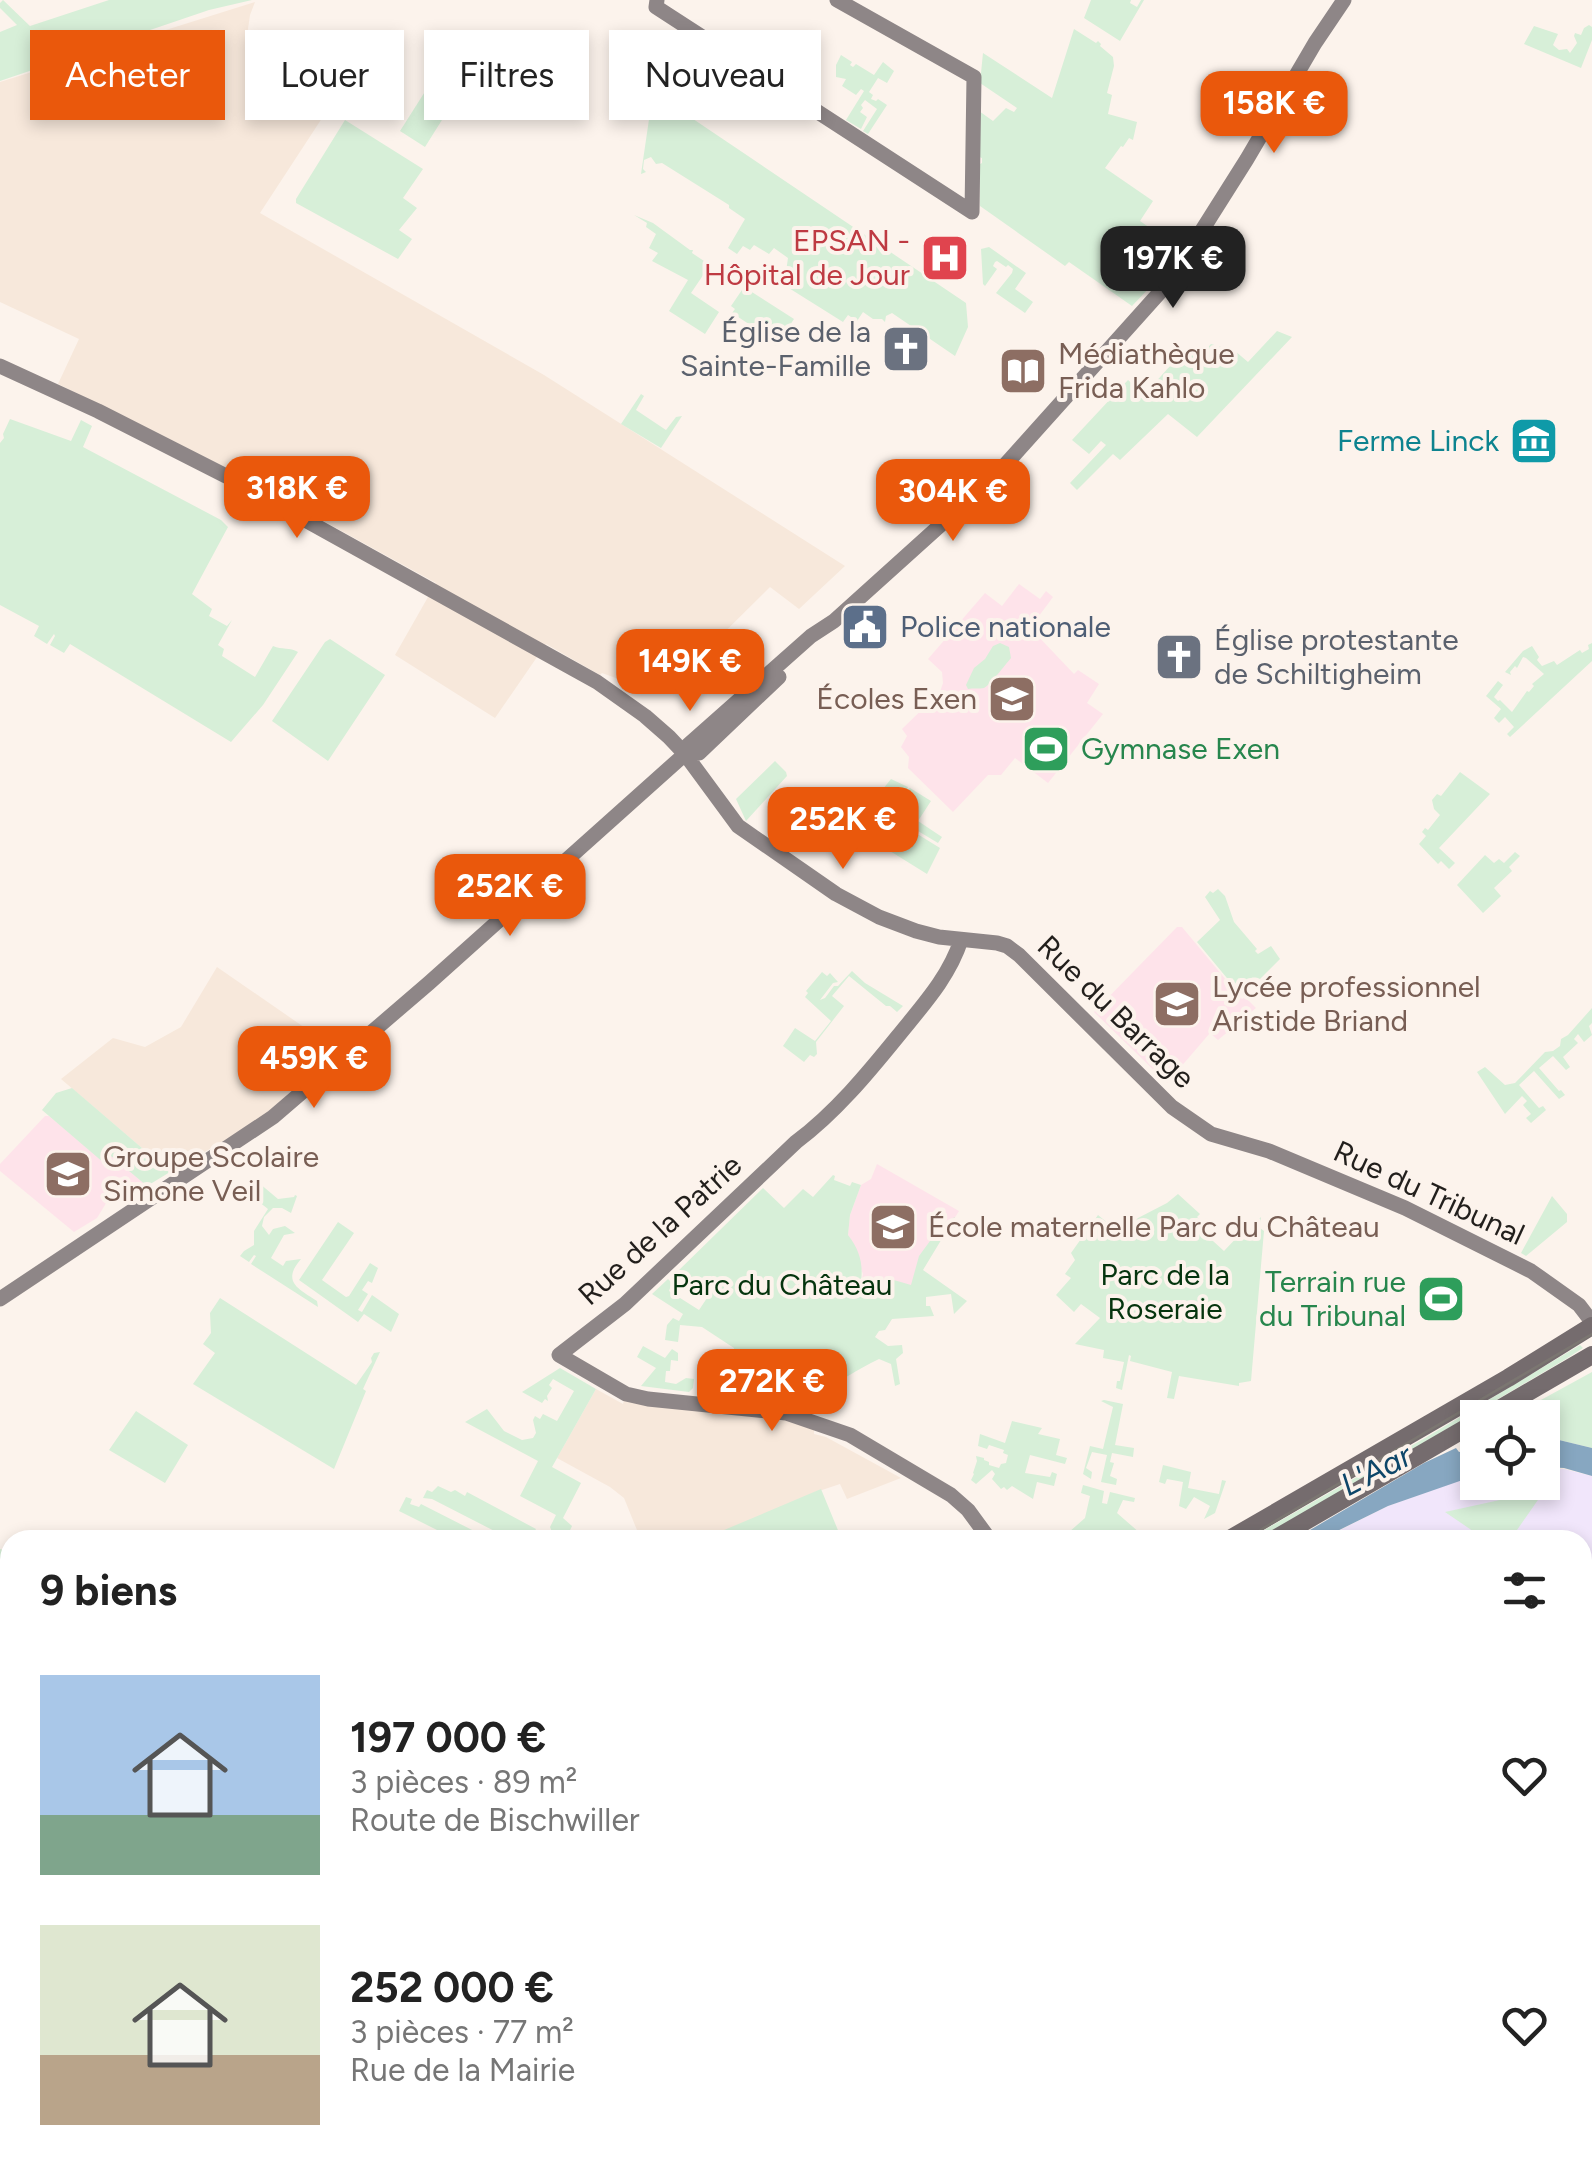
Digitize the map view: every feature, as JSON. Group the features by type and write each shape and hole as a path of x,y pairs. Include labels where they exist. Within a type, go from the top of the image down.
{"main road":[{"path":"1246,1530 1508,1378 1592,1324"},
{"path":"1515,1400 1592,1355"},
{"path":"1290,1530 1460,1431"}],"street":[{"path":"657,4 972,212 974,77 837,0"},
{"path":"0,1299 273,1118 685,754 699,753 829,632 834,621 1004,466 1170,281 1313,44 1344,0"},
{"name":"Rue du Barrage","path":"0,366 226,476 610,690 685,754 738,826 836,894 880,916 931,936 1006,946 1172,1107 1210,1134 1228,1140"},
{"name":"Rue de la Patrie","path":"962,940 948,971 890,1046 812,1130 625,1304 558,1355 626,1394 786,1413 850,1435 951,1495 983,1530"},
{"name":"Rue du Tribunal","path":"1228,1140 1269,1150 1309,1166 1504,1256 1580,1306 1592,1324"}],"shaded area":[{"path":"255,2 245,30 245,120 321,120 260,213 544,375 845,566 799,609 770,587 667,689 600,675 546,644 495,718 395,655 436,583 229,469 58,384 79,339 0,302 0,82 30,73 30,120 225,120 225,30 166,30"},
{"name":"Écoles Exen","path":"1019,584 1040,599 1046,591 1053,597 1036,620 1042,625 1036,634 1074,674 1078,670 1099,684 1087,703 1103,714 1048,783 1015,758 1001,775 988,775 953,812 908,768 909,757 901,747 907,736 902,729 940,692 942,672 928,659 985,593 1002,606"},
{"name":"Lycée professionnel Aristide Briand","path":"1177,927 1182,927 1242,999 1245,997 1256,1008 1218,1040 1210,1033 1167,1083 1094,1012"},
{"path":"217,967 340,1052 265,1117 170,1172 61,1079 113,1038 145,1047 181,1027"},
{"name":"Groupe Scolaire Simone Veil","path":"45,1116 104,1162 111,1155 147,1186 136,1193 120,1177 97,1218 74,1232 0,1171 0,1164"},
{"name":"École maternelle Parc du Château","path":"877,1164 959,1211 885,1330 879,1330 874,1337 859,1292 863,1274 848,1235 850,1215 861,1185 871,1179"},
{"path":"596,1389 623,1404 625,1396 814,1424 814,1434 901,1478 847,1499 840,1484 813,1493 830,1530 637,1530 624,1498 557,1458"},
{"path":"1560,1469 1592,1476 1592,1530 1340,1530 1388,1506 1460,1480 1460,1500 1560,1500"}],"green space":[{"path":"3,0 30,26 109,0 252,0 150,30 30,30 30,71 0,81 0,32 17,25 0,8"},
{"path":"1091,0 1131,0 1137,7 1144,0 1120,41 1084,18"},
{"path":"1589,25 1592,40 1581,68 1524,44 1534,26 1558,34 1553,45 1570,53 1577,43 1575,33 1581,35"},
{"path":"1074,29 1098,41 1113,57 1108,114 1137,122 1133,140 1129,138 1121,146 1105,168 1153,201 1140,221 1150,228 1135,251 1161,269 1132,306 1069,262 1065,266 980,206 979,111 993,121 1006,108 1014,112 1017,108 980,83 983,53 1052,98"},
{"path":"841,55 853,67 856,64 874,75 883,62 894,71 887,83 878,78 869,92 873,95 871,99 887,105 868,134 863,131 877,109 865,100 861,105 860,112 867,117 861,129 846,120 864,91 861,89 856,95 842,86 846,79 836,77"},
{"path":"424,93 424,120 442,120 425,147 400,131"},
{"path":"345,120 423,169 403,198 417,208 399,230 412,239 398,259 296,203"},
{"path":"649,120 695,120 966,303 968,327 955,356 892,313 885,322 863,312 857,321 848,315 843,322 784,285 788,258 774,248 769,254 754,245 750,250 743,246 737,254 728,248 745,219 729,205 662,163 656,164 651,157 644,160 646,172 641,174"},
{"path":"634,215 653,223 710,265 691,293 719,312 705,334 669,311 688,280 652,261 658,253 649,248 656,234"},
{"path":"989,247 1026,273 1015,289 1033,302 1025,313 996,293 1012,273 1008,265 995,262 993,266 997,269 983,284 981,249"},
{"path":"744,287 794,319 776,346 771,343 774,337 764,330 766,325 762,323 758,330 732,313 735,309 731,306"},
{"path":"1277,331 1292,337 1197,437 1168,414 1120,460 1113,454 1077,490 1070,483 1106,445 1101,441 1089,454 1072,440 1128,380 1145,394 1185,349 1197,359 1211,344 1235,351 1248,362"},
{"path":"641,394 644,396 636,410 666,430 676,417 682,416 661,448 621,424"},
{"path":"10,419 71,441 81,420 92,426 83,447 228,527 192,594 212,609 209,616 227,626 232,620 218,645 224,649 222,656 255,677 273,646 298,652 263,705 231,742 70,644 64,653 50,645 54,634 47,644 34,636 39,626 0,605 0,443"},
{"path":"330,639 385,675 328,761 272,721"},
{"path":"1000,643 1009,647 1011,658 987,686 968,689 966,685 974,668"},
{"path":"1592,643 1592,661 1510,737 1507,734 1514,727 1505,717 1499,723 1494,718 1501,709 1486,696 1498,681 1503,685 1494,697 1512,712 1544,674 1523,657 1511,675 1505,672 1523,651 1532,646 1542,666 1554,661 1557,665 1580,650 1582,653 1589,649"},
{"path":"775,761 787,776 746,821 736,799"},
{"path":"1460,772 1490,794 1439,848 1455,863 1449,869 1441,861 1438,864 1419,844 1426,836 1422,832 1440,815 1432,800 1437,794 1441,796"},
{"path":"891,779 931,801 918,821 942,837 938,843 888,813 870,831 860,827 852,835 850,830"},
{"path":"893,819 940,848 927,874 877,843"},
{"path":"1515,852 1520,856 1509,867 1512,871 1494,888 1501,896 1483,913 1457,885 1485,855 1494,863 1499,859 1504,863"},
{"path":"1218,889 1225,896 1234,922 1255,951 1258,954 1271,946 1280,959 1260,979 1249,979 1248,990 1241,995 1197,942 1220,920 1205,897"},
{"path":"852,971 903,1006 897,1012 886,1006 849,976 832,996 844,1006 816,1042 817,1054 804,1062 783,1046 795,1028 815,1041 831,1021 805,997 806,991 822,972 827,976 830,973 838,982 820,1000 825,998"},
{"path":"1592,1008 1592,1035 1584,1042 1578,1034 1574,1039 1578,1043 1563,1057 1570,1067 1566,1070 1553,1056 1539,1068 1565,1095 1559,1099 1534,1071 1519,1085 1539,1108 1543,1106 1546,1110 1531,1123 1526,1118 1531,1114 1523,1105 1527,1101 1522,1096 1505,1114 1477,1072 1485,1067 1505,1085 1515,1083 1545,1052 1560,1046 1561,1039"},
{"path":"72,1088 170,1172 147,1186 111,1156 104,1163 42,1110 56,1093"},
{"name":"Parc du Château","path":"833,1175 834,1180 850,1186 852,1182 861,1185 850,1215 848,1235 860,1260 860,1288 885,1292 890,1283 887,1278 911,1285 932,1229 955,1217 923,1270 967,1301 954,1314 951,1294 926,1297 926,1306 930,1306 934,1316 892,1319 885,1330 879,1331 875,1337 888,1346 902,1345 903,1353 896,1359 900,1384 895,1386 891,1364 879,1359 823,1386 811,1398 760,1365 756,1398 748,1397 754,1364 737,1361 736,1371 732,1371 734,1348 702,1327 680,1325 678,1342 665,1340 667,1325 673,1318 679,1321 683,1314 652,1294 668,1279 672,1283 669,1291 699,1310 709,1295 677,1272 763,1188 784,1208 803,1189 813,1197"},
{"path":"259,1183 278,1199 297,1196 291,1213 273,1208 262,1226 269,1235 273,1229 285,1226 295,1233 284,1235 271,1258 283,1266 286,1261 301,1259 293,1279 299,1289 317,1301 318,1307 251,1264 256,1256 249,1262 240,1256 254,1245 254,1231 268,1209 250,1195"},
{"name":"Parc de la Roseraie","path":"1178,1194 1200,1214 1197,1217 1207,1226 1202,1231 1224,1251 1261,1217 1260,1228 1264,1231 1251,1381 1239,1386 1179,1376 1174,1399 1167,1398 1172,1372 1130,1361 1129,1355 1122,1390 1116,1388 1124,1362 1103,1358 1104,1350 1075,1344 1100,1318 1081,1304 1074,1312 1056,1295 1071,1278 1065,1274 1075,1260 1071,1253 1098,1215 1121,1234 1138,1218"},
{"path":"1552,1196 1567,1214 1567,1222 1526,1256 1521,1253"},
{"path":"338,1222 354,1233 322,1280 346,1297 370,1263 378,1268 372,1283 368,1281 362,1290 368,1294 358,1310 362,1312 372,1295 399,1314 391,1332 364,1314 358,1322 299,1280"},
{"path":"220,1298 356,1385 374,1353 380,1352 334,1469 193,1384 215,1353 203,1344 211,1333 210,1313"},
{"path":"1580,1345 1583,1348 1496,1400 1488,1400"},
{"path":"643,1346 665,1358 672,1349 678,1353 678,1361 671,1360 670,1371 666,1371 665,1382 676,1384 686,1378 694,1379 693,1388 689,1392 641,1386 656,1368 637,1357"},
{"path":"560,1368 596,1389 552,1467 581,1483 563,1518 572,1526 570,1530 551,1530 556,1515 520,1496 538,1461 465,1422 487,1409 504,1431 522,1440 533,1438 535,1416 540,1419 543,1414 557,1421 574,1391 553,1379 548,1401 542,1403 522,1392"},
{"path":"1592,1372 1592,1448 1560,1440 1560,1400 1541,1400"},
{"path":"1101,1401 1123,1404 1115,1445 1134,1448 1133,1457 1112,1453 1110,1476 1117,1479 1116,1485 1101,1482 1107,1455 1092,1452 1086,1468 1092,1472 1091,1479 1083,1474 1090,1446 1103,1449 1113,1407"},
{"path":"136,1411 188,1445 165,1483 109,1450"},
{"path":"1460,1417 1460,1421 1275,1530 1264,1530"},
{"path":"1012,1421 1042,1428 1038,1434 1060,1439 1056,1455 1067,1458 1065,1464 1030,1455 1025,1473 1050,1477 1052,1472 1057,1474 1054,1486 1037,1482 1033,1499 1012,1486 1001,1489 992,1479 992,1470 976,1484 971,1480 976,1456 999,1468 1006,1463 1008,1455 1004,1450 978,1446 980,1434 1005,1443"},
{"path":"1163,1465 1191,1472 1188,1488 1219,1494 1222,1480 1226,1481 1215,1513 1204,1519 1210,1506 1194,1497 1186,1509 1179,1506 1183,1482 1159,1482"},
{"path":"1083,1485 1104,1491 1102,1503 1107,1504 1110,1492 1135,1498 1134,1502 1123,1500 1117,1513 1137,1530 1071,1530 1085,1518 1090,1496 1081,1493"},
{"path":"438,1486 465,1496 467,1492 536,1529 492,1530 423,1498 427,1490 432,1492"},
{"path":"821,1489 838,1530 724,1530"},
{"path":"406,1497 412,1499 410,1504 421,1504 472,1530 437,1530 399,1511"},
{"path":"1500,1500 1538,1500 1517,1530 1471,1530 1445,1512"}],"water":[{"path":"1560,1440 1592,1448 1592,1476 1560,1468"},
{"path":"1456,1448 1460,1452 1460,1481 1388,1506 1339,1530 1310,1530 1424,1463"}],"tram line":[{"path":"1261,1530 1592,1334"}],"place":[{"name":"EPSAN - Hôpital de Jour","path":"945,258"},
{"name":"Église de la Sainte-Famille","path":"906,349"},
{"name":"Médiathèque Frida Kahlo","path":"1023,371"},
{"name":"Ferme Linck","path":"1534,441"},
{"name":"Police nationale","path":"865,627"},
{"name":"Église protestante de Schiltigheim","path":"1179,657"},
{"name":"Écoles Exen","path":"1012,699"},
{"name":"Gymnase Exen","path":"1046,749"},
{"name":"Lycée professionnel Aristide Briand","path":"1177,1004"},
{"name":"Groupe Scolaire Simone Veil","path":"68,1174"},
{"name":"École maternelle Parc du Château","path":"893,1227"},
{"name":"Terrain rue du Tribunal","path":"1441,1299"}],"water label":[{"name":"L'Aar","path":"1376,1470"}]}
